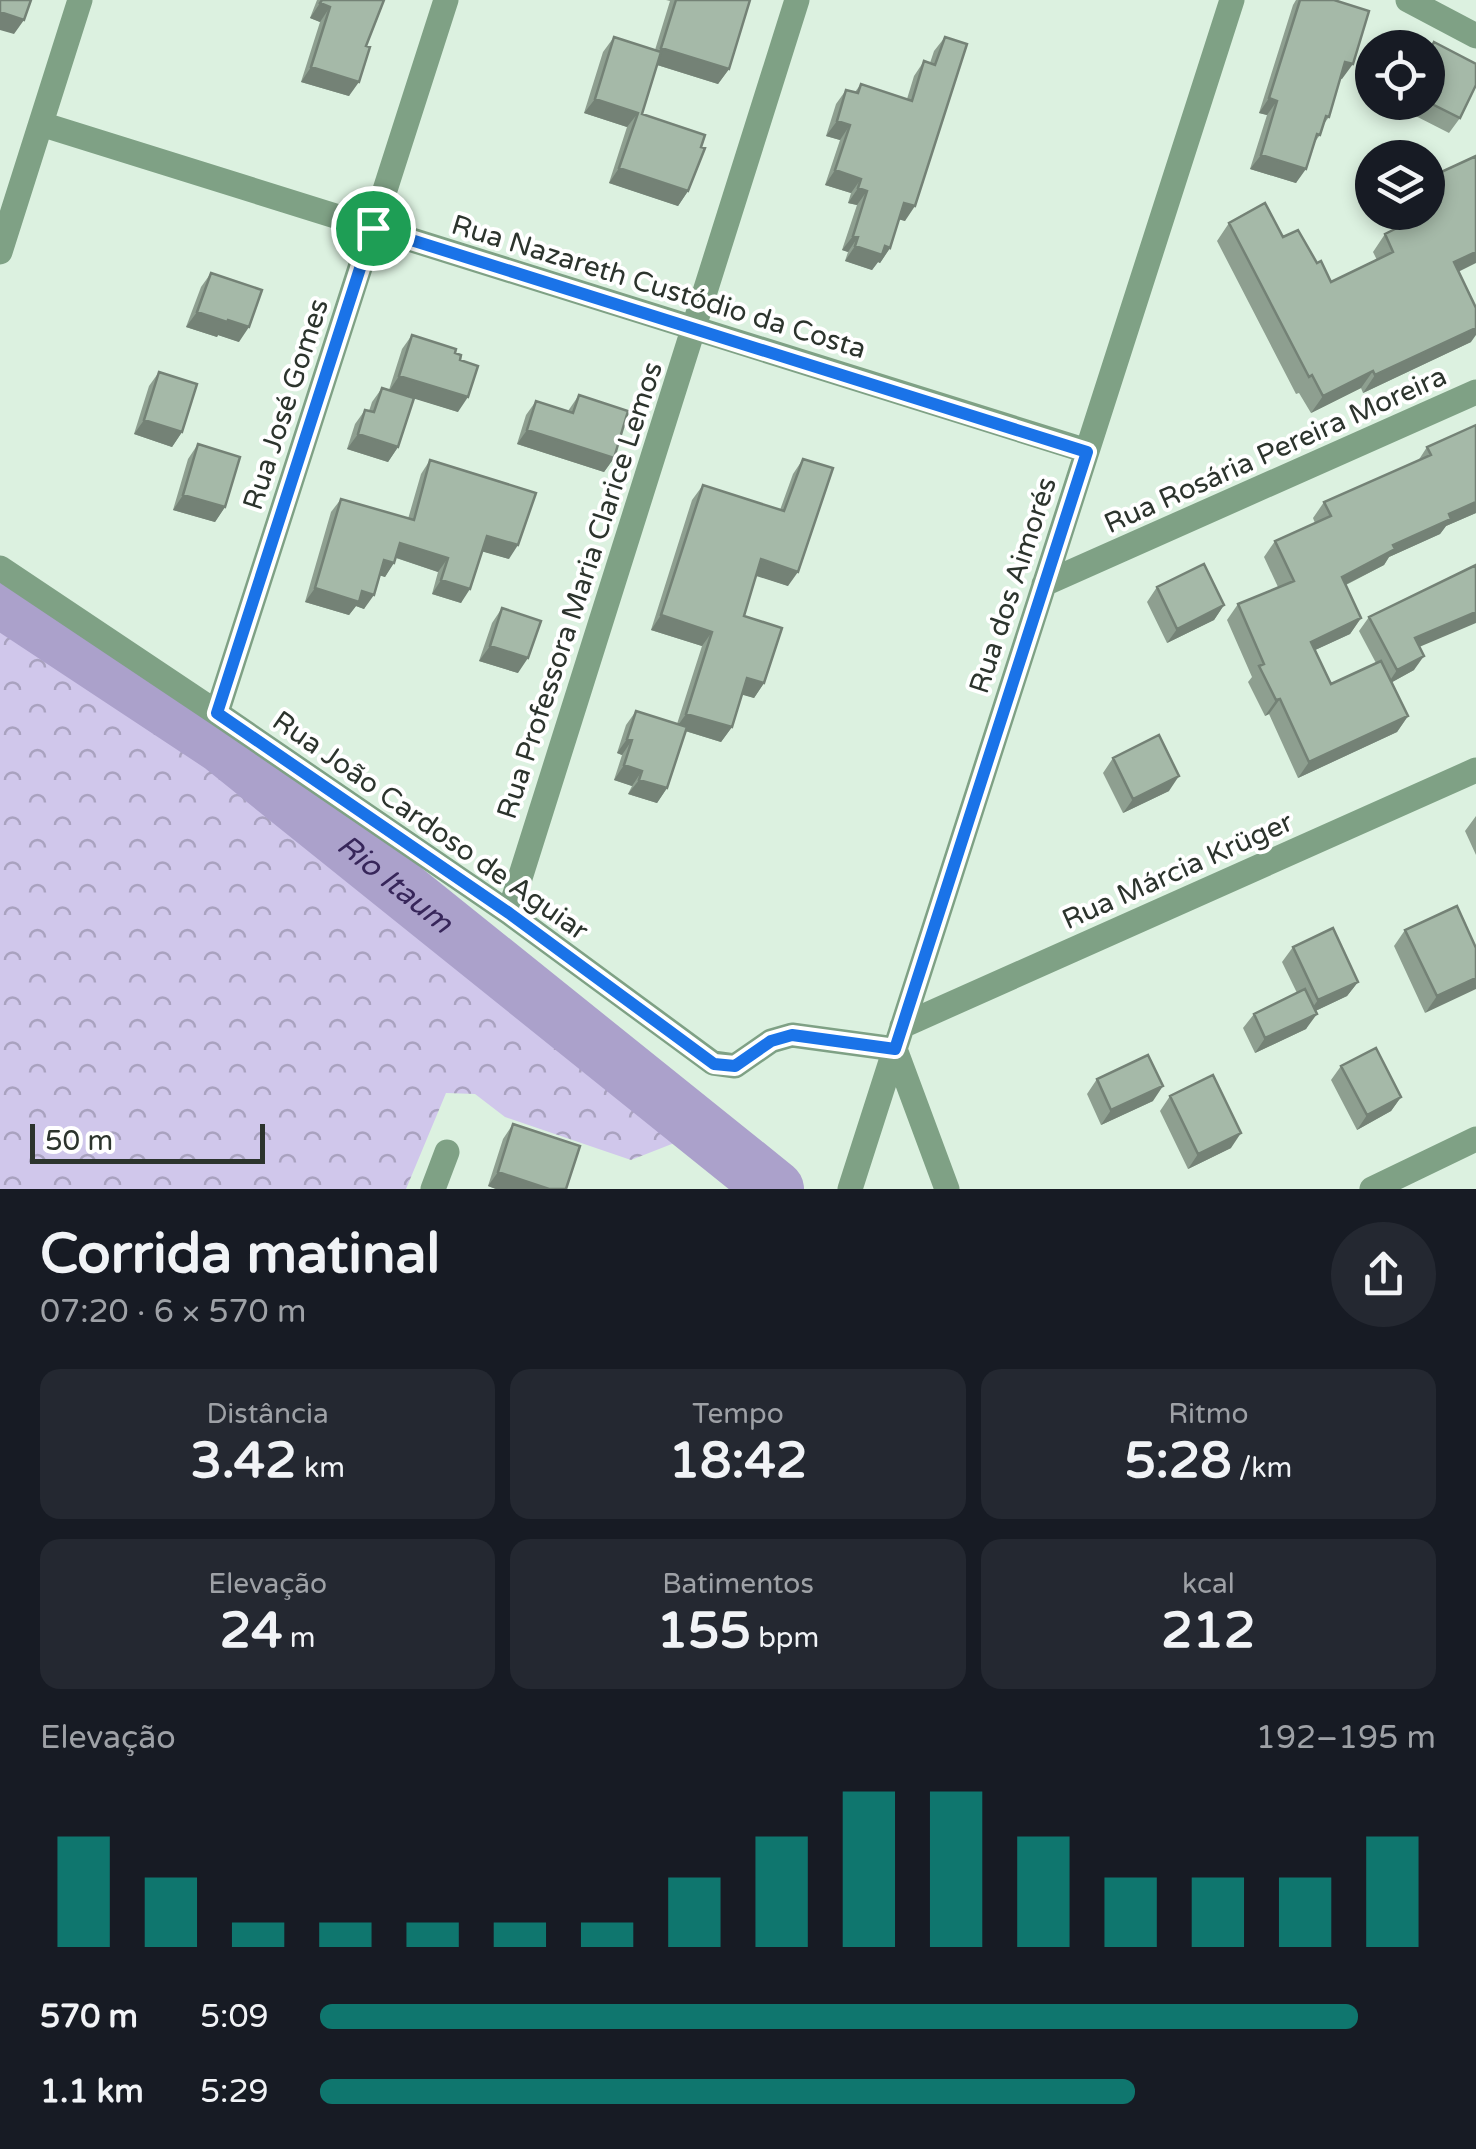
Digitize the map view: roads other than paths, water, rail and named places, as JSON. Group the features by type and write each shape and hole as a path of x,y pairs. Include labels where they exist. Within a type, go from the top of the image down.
{"street":[{"path":"0,252 80,0"},
{"name":"Rua José Gomes","path":"217,713 446,0"},
{"name":"Rua Professora Maria Clarice Lemos","path":"509,913 797,0"},
{"name":"Rua dos Aimorés","path":"850,1189 1232,0"},
{"path":"1408,0 1476,36"},
{"name":"Rua Nazareth Custódio da Costa","path":"40,124 1087,452"},
{"name":"Rua Rosária Pereira Moreira","path":"1044,584 1476,392"},
{"name":"Rua João Cardoso de Aguiar","path":"0,568 509,913 714,1064 735,1066 771,1041 792,1035 899,1037"},
{"name":"Rua Márcia Krüger","path":"899,1037 1476,770"},
{"path":"899,1037 947,1189"},
{"path":"1372,1189 1476,1139"},
{"path":"433,1189 447,1152"}],"waterway":[{"name":"Rio Itaum","path":"0,598 221,744 775,1189"}]}
